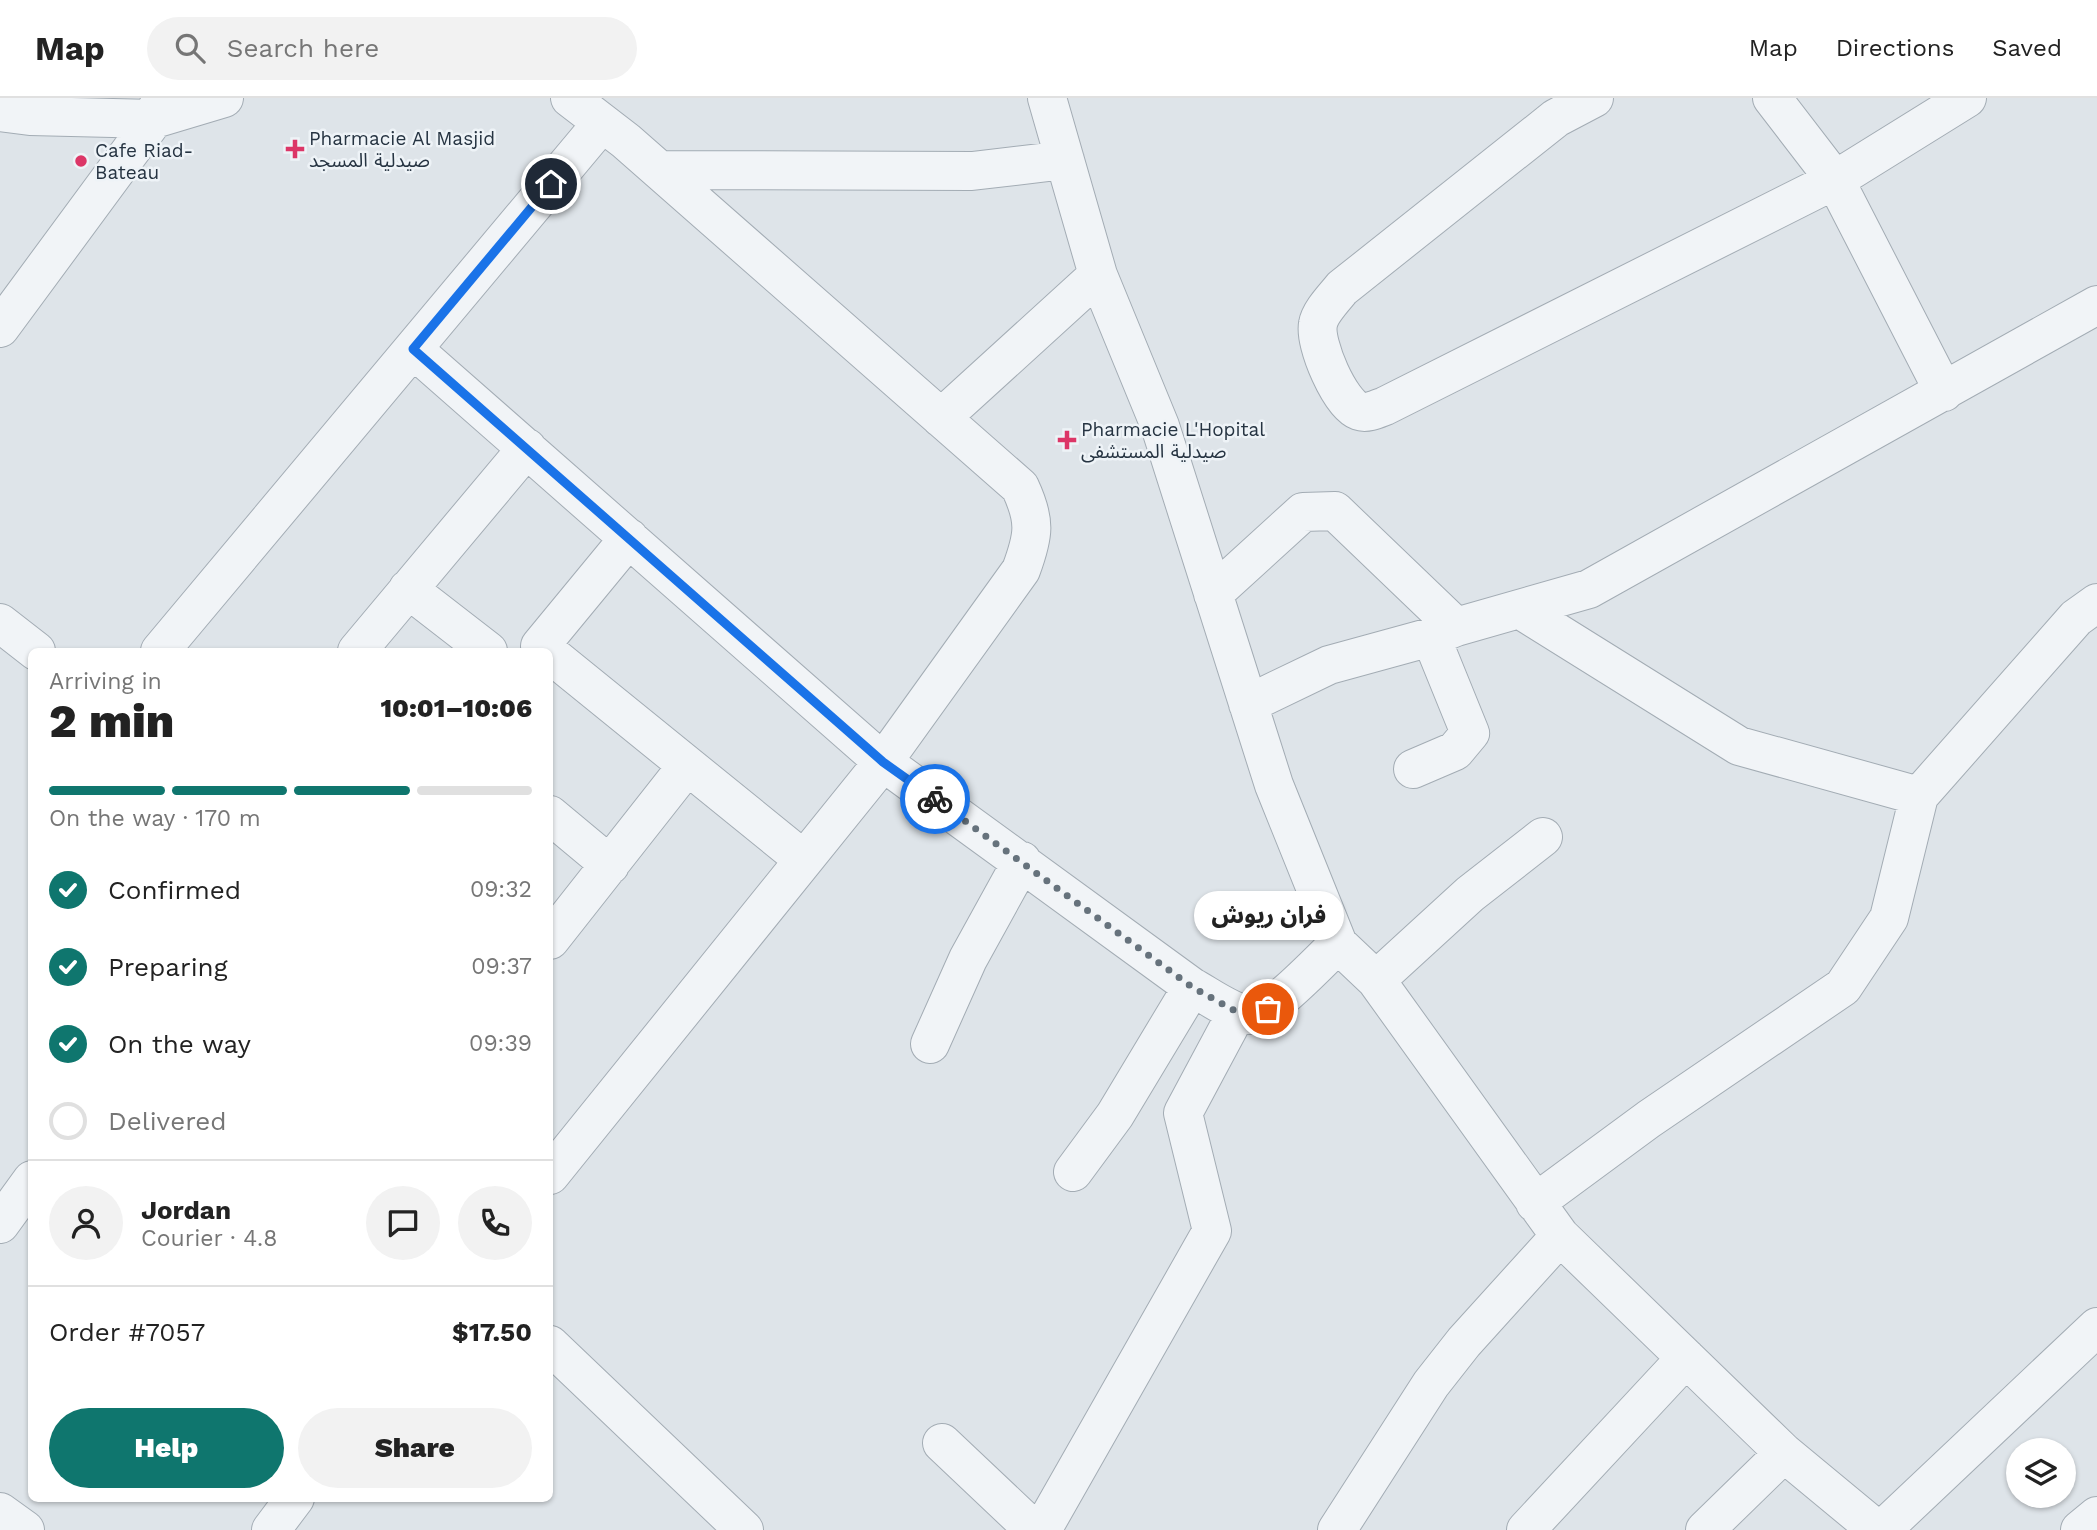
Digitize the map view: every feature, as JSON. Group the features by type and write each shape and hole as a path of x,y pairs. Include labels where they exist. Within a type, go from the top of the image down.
{"street":[{"path":"0,112 30,116 158,109 224,98"},
{"path":"553,1171 883,762 1021,570 1029,550 1032,530 1030,508 1020,487 659,170 570,98"},
{"path":"1047,98 1098,275 1160,426 1274,785 1338,944 1376,981 1560,1236 1784,1453 1879,1530 2097,1327"},
{"path":"1594,98 1556,118 1335,296 1318,323 1318,343 1323,360 1350,405 1359,411 1385,406 1835,180 1967,98"},
{"path":"1772,98 1835,180 1944,392"},
{"path":"0,328 158,109"},
{"path":"163,648 602,123"},
{"path":"659,170 971,171 1065,160"},
{"path":"941,418 1098,275"},
{"path":"1248,704 1329,665 1589,589 2097,305"},
{"path":"413,349 883,762 1192,987 1237,1012 1252,1016 1268,1009 1338,944"},
{"path":"359,648 527,448"},
{"path":"1213,594 1303,512 1335,511 1444,632 1470,733 1455,751 1413,769"},
{"path":"545,648 629,538"},
{"path":"408,589 484,648"},
{"path":"1535,1203 1649,1119 1843,988 1889,918 1919,796 2077,618 2097,603"},
{"path":"1521,610 1739,746 1919,796"},
{"path":"0,623 32,648"},
{"path":"553,658 804,860"},
{"path":"553,936 688,766"},
{"path":"553,818 610,865"},
{"path":"1376,981 1470,894 1543,837"},
{"path":"930,1044 968,959 1022,861"},
{"path":"1073,1172 1115,1115 1192,987"},
{"path":"942,1443 1030,1528 1212,1231 1183,1113 1237,1012"},
{"path":"0,1224 28,1186"},
{"path":"1337,1530 1431,1384 1464,1342 1560,1236"},
{"path":"553,1348 744,1530"},
{"path":"1526,1530 1686,1358"},
{"path":"1705,1530 1784,1453"},
{"path":"271,1530 293,1502"},
{"path":"0,1512 25,1530"},
{"path":"2080,1530 2097,1516"}],"way so far":[{"path":"935,799 1192,987 1237,1012 1252,1016 1268,1009"}],"place":[{"name":"Pharmacie Al Masjid صيدلية المسجد","path":"295,149"},
{"name":"Cafe Riad- Bateau","path":"81,161"},
{"name":"Pharmacie L'Hopital صيدلية المستشفى","path":"1067,440"},
{"name":"فران ريوش","path":"1268,1009"}],"route":[{"path":"551,184 413,349 883,762 935,799"}]}
